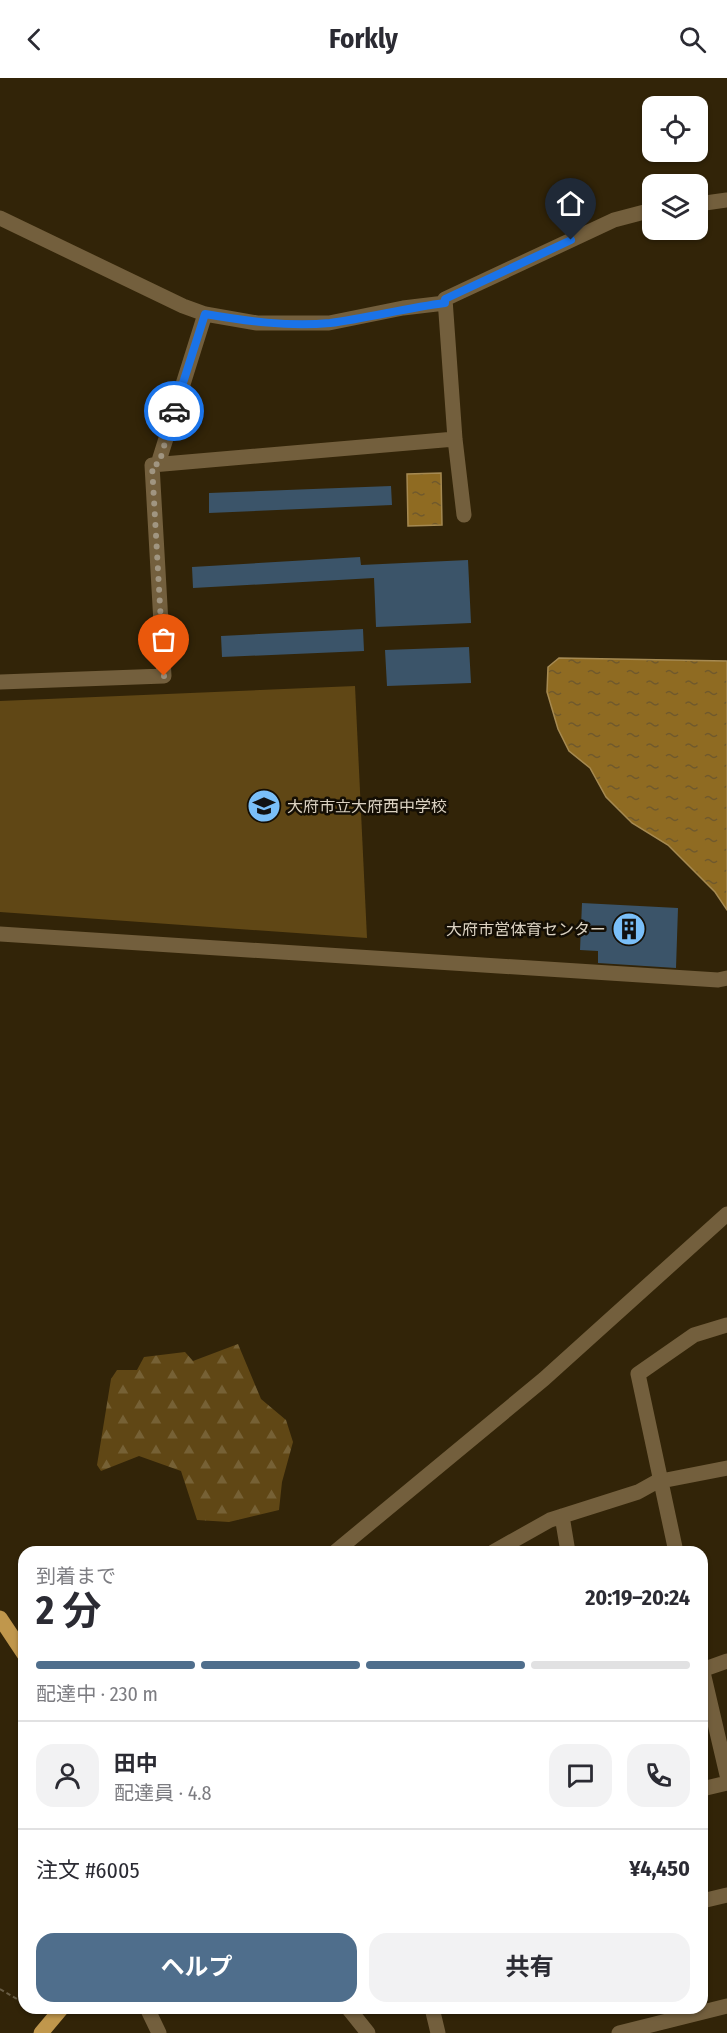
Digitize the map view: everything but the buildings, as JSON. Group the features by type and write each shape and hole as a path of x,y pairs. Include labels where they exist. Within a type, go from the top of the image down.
{"main road":[{"path":"0,1618 18,1645"},
{"path":"41,2033 57,2014"}],"street":[{"path":"708,203 727,200"},
{"path":"464,515 455,439 445,299 614,220 642,213"},
{"path":"0,218 183,306 205,314 257,323 329,323 404,308 445,303"},
{"path":"159,464 205,314"},
{"path":"0,682 164,676 152,465 455,439"},
{"path":"0,933 718,980 727,978"},
{"path":"342,1546 544,1379 727,1214"},
{"path":"675,1546 638,1374 694,1335 727,1325"},
{"path":"504,1546 549,1520 638,1492 659,1481 727,1468"},
{"path":"562,1516 567,1546"},
{"path":"708,1667 727,1661"},
{"path":"708,1694 727,1775"},
{"path":"708,1788 727,1783"},
{"path":"708,1900 727,1895"},
{"path":"708,2011 727,2006"},
{"path":"150,2014 159,2033"},
{"path":"353,2014 368,2033"},
{"path":"433,2014 438,2033"},
{"path":"619,2033 695,2014"}],"path":[{"path":"0,1989 18,2000"}],"green space":[{"path":"355,686 367,938 0,912 0,701"},
{"path":"238,1344 261,1399 286,1420 293,1442 282,1482 279,1510 229,1522 197,1520 181,1471 139,1456 101,1471 97,1465 111,1379 117,1370 137,1370 144,1357 185,1352 193,1361"}],"water":[{"path":"441,473 442,525 408,526 407,474"},
{"path":"559,658 727,661 727,910 715,892 668,845 632,823 606,797 590,768 569,751 558,729 547,692 548,667"}],"way so far":[{"path":"164,676 152,465 159,464 174,411"}],"place":[{"name":"大府市立大府西中学校","path":"264,806"},
{"name":"大府市営体育センター","path":"629,929"}],"route":[{"path":"174,411 205,314 257,323 329,323 404,308 445,303 445,299 571,240"}]}
